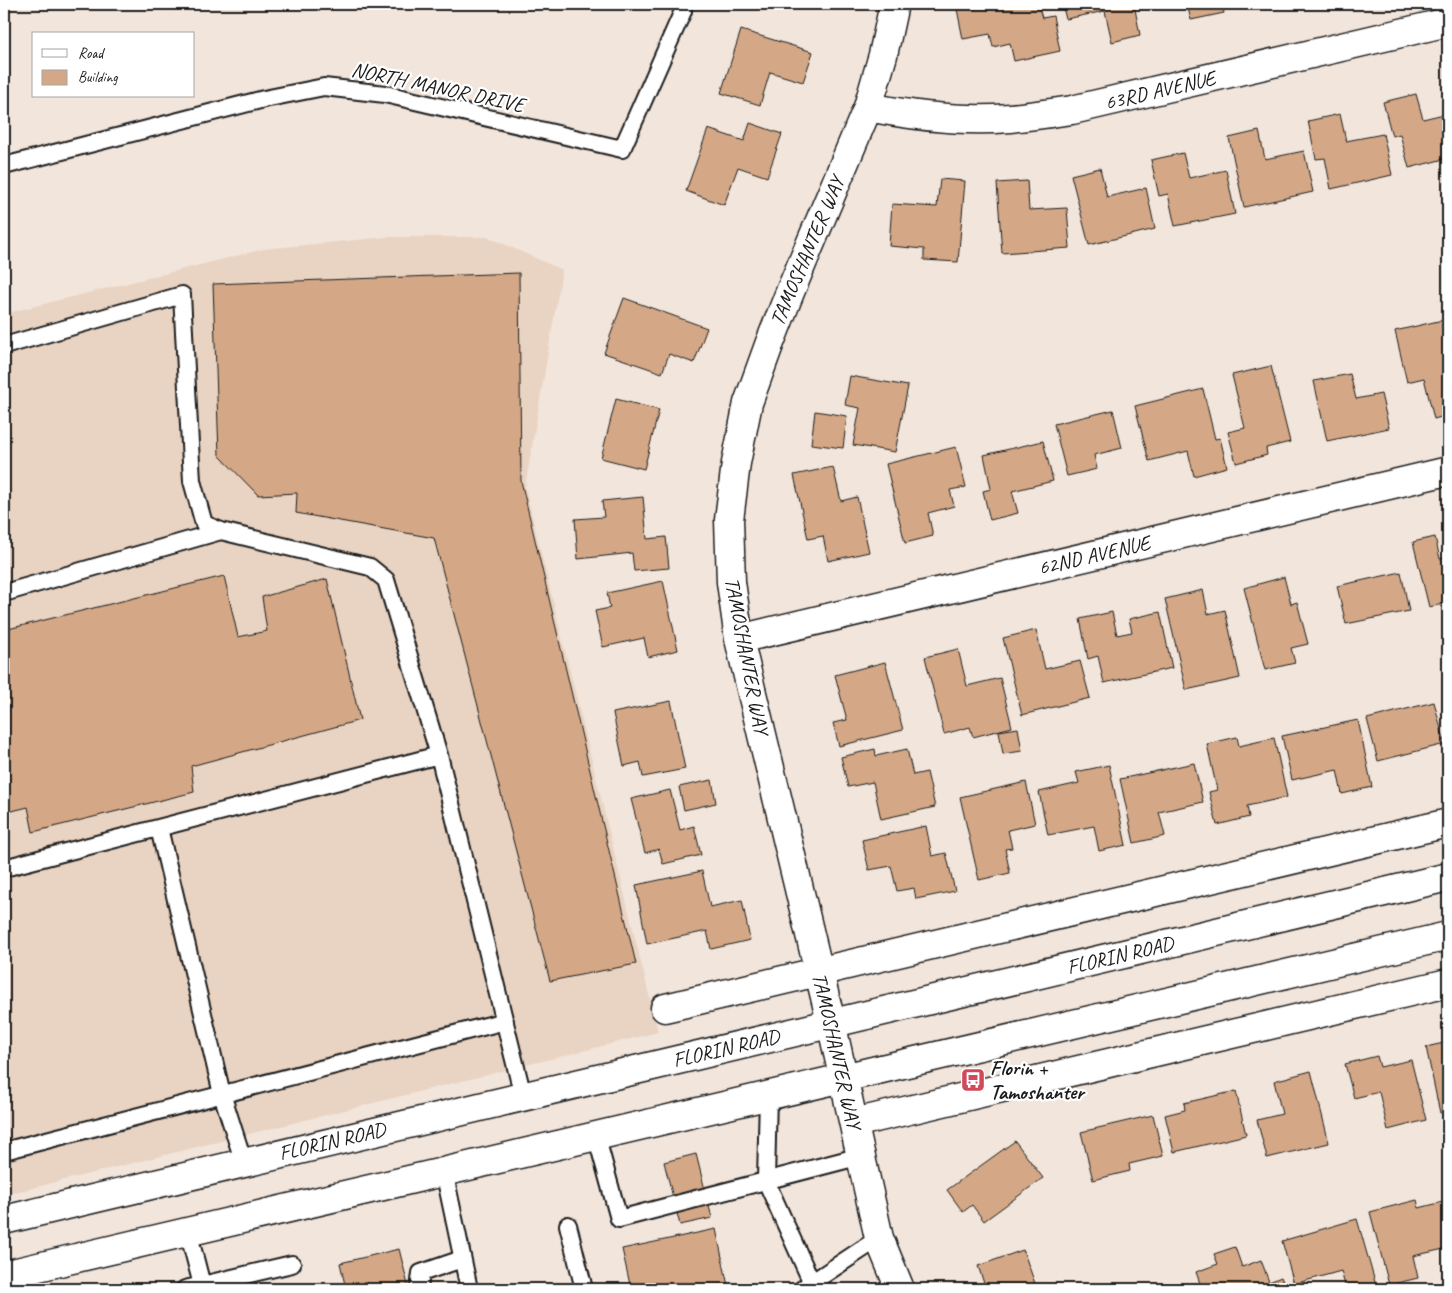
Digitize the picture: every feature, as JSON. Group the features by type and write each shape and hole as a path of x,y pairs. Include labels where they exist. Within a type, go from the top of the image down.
{"street":[{"name":"TAMOSHANTER WAY","path":"894,4 883,54 868,107 782,310 748,403 736,463 729,520 731,582 739,639 831,1022 879,1238 900,1289"},
{"name":"63RD AVENUE","path":"868,107 892,112 946,118 1008,118 1072,110 1448,22"},
{"name":"62ND AVENUE","path":"739,639 1448,471"},
{"path":"665,1008 1448,823"},
{"name":"FLORIN ROAD","path":"4,1220 831,1022 1448,878"},
{"path":"12,1279 188,1231 1448,936"},
{"path":"854,1123 1448,983"}],"lane":[{"name":"NORTH MANOR DRIVE","path":"4,166 264,99 324,87 385,94 622,149 683,11 682,4"},
{"path":"4,346 182,295 192,481 204,524 222,531 370,567 386,580 439,755 523,1096"},
{"path":"4,593 222,531"},
{"path":"4,868 439,755"},
{"path":"159,828 222,1094 244,1162"},
{"path":"4,1151 504,1020"},
{"path":"768,1095 766,1181 807,1286 879,1238"},
{"path":"596,1135 619,1219 861,1156"},
{"path":"444,1171 469,1289"},
{"path":"568,1225 584,1289"},
{"path":"188,1231 203,1287"},
{"path":"418,1289 421,1273 462,1259"},
{"path":"185,1289 203,1287 292,1264"}],"shaded area":[{"path":"388,237 488,237 562,270 525,487 658,1032 4,1195 4,314 264,249"}],"building":[{"path":"956,4 1038,4 1042,18 1053,16 1060,51 1014,61 1010,43 993,47 990,34 963,39"},
{"path":"1062,4 1134,4 1140,35 1112,42 1105,11 1066,19"},
{"path":"1187,4 1222,4 1224,13 1191,20"},
{"path":"741,30 813,52 803,82 770,72 760,105 721,93"},
{"path":"1416,94 1423,119 1448,113 1448,158 1409,168 1400,134 1392,136 1383,102"},
{"path":"1340,114 1346,141 1383,134 1392,175 1331,189 1325,158 1316,159 1308,121"},
{"path":"750,123 782,134 767,177 738,167 724,205 686,191 708,129 744,141"},
{"path":"1259,131 1265,159 1304,151 1313,192 1244,207 1229,138"},
{"path":"1183,153 1189,178 1226,170 1235,214 1175,226 1168,194 1159,196 1151,160"},
{"path":"1100,168 1107,197 1146,188 1155,229 1089,245 1071,175"},
{"path":"940,179 965,181 958,262 924,260 924,249 889,246 892,204 937,207"},
{"path":"1027,181 1029,210 1067,208 1070,248 1002,253 997,183"},
{"path":"519,273 521,481 636,964 550,981 434,538 296,513 297,493 258,495 219,455 213,284"},
{"path":"624,298 707,328 694,363 669,354 662,373 604,353"},
{"path":"1447,319 1448,415 1434,419 1424,378 1407,382 1395,331"},
{"path":"1271,366 1290,442 1266,448 1267,455 1236,463 1228,432 1245,428 1232,375"},
{"path":"1350,374 1356,399 1381,394 1389,428 1327,441 1314,381"},
{"path":"850,376 908,386 895,452 853,445 860,408 845,405"},
{"path":"1203,389 1215,439 1220,438 1227,467 1194,476 1188,451 1149,461 1135,406"},
{"path":"616,399 659,410 644,469 601,458"},
{"path":"1113,410 1122,448 1094,455 1097,469 1067,476 1054,424"},
{"path":"815,411 847,416 843,448 811,444"},
{"path":"1043,441 1053,481 1012,491 1018,513 990,520 983,491 991,489 984,455"},
{"path":"956,447 966,487 950,490 954,506 928,513 933,536 905,543 886,464"},
{"path":"833,467 841,501 857,497 869,552 828,561 823,536 808,539 794,475"},
{"path":"643,497 647,539 666,537 669,568 634,571 632,553 578,559 575,519 604,517 602,501"},
{"path":"1435,537 1440,559 1448,557 1448,603 1429,607 1413,542"},
{"path":"1401,572 1409,611 1346,624 1337,586"},
{"path":"224,576 238,637 267,631 262,597 327,579 360,720 191,766 194,792 33,832 28,807 4,813 4,630"},
{"path":"1284,577 1291,604 1297,602 1308,644 1291,648 1295,663 1265,670 1244,588"},
{"path":"663,581 678,650 648,657 644,638 603,647 595,611 610,608 607,593"},
{"path":"1203,590 1208,614 1225,610 1240,678 1186,690 1165,599"},
{"path":"1112,612 1117,635 1132,632 1129,619 1160,612 1172,668 1104,683 1098,656 1088,659 1080,619"},
{"path":"1036,630 1045,669 1080,661 1090,698 1022,715 1003,638"},
{"path":"958,649 967,686 1000,678 1012,727 973,737 970,727 944,734 925,657"},
{"path":"885,662 903,730 839,746 833,723 847,720 835,675"},
{"path":"671,701 685,769 643,777 640,762 624,766 613,713"},
{"path":"1434,702 1445,744 1378,761 1367,719"},
{"path":"1358,720 1372,787 1342,794 1337,770 1292,780 1282,736"},
{"path":"1018,728 1022,751 1003,754 999,731"},
{"path":"1237,737 1239,746 1274,738 1287,797 1247,806 1249,817 1217,825 1209,792 1217,790 1207,744"},
{"path":"875,749 876,756 907,749 913,775 927,772 935,807 881,819 873,782 848,787 841,757"},
{"path":"1194,763 1203,802 1159,812 1165,836 1134,843 1120,779"},
{"path":"1109,765 1126,845 1099,851 1094,826 1048,835 1039,792 1079,783 1076,772"},
{"path":"712,780 716,803 684,810 679,787"},
{"path":"1026,782 1035,824 1008,830 1012,848 1005,849 1010,873 979,880 960,797"},
{"path":"670,790 680,830 694,826 701,855 663,864 659,849 645,853 631,799"},
{"path":"926,826 932,856 946,853 955,891 916,899 914,888 897,891 891,866 869,870 862,840"},
{"path":"702,871 710,907 742,900 750,940 711,949 707,931 647,944 636,885"},
{"path":"1448,1042 1448,1112 1440,1113 1426,1047"},
{"path":"1377,1056 1380,1067 1411,1060 1426,1120 1388,1130 1379,1092 1354,1098 1345,1064"},
{"path":"1311,1071 1329,1143 1267,1158 1257,1120 1282,1114 1274,1081"},
{"path":"1236,1091 1246,1135 1174,1152 1165,1115 1185,1110 1184,1103"},
{"path":"1153,1115 1163,1156 1129,1164 1130,1171 1093,1180 1081,1132"},
{"path":"1015,1141 1043,1178 984,1221 972,1205 963,1212 947,1190"},
{"path":"696,1154 712,1218 680,1225 664,1162"},
{"path":"1417,1200 1419,1208 1447,1201 1448,1248 1413,1256 1418,1278 1389,1285 1370,1212"},
{"path":"1357,1219 1377,1289 1346,1289 1341,1271 1294,1284 1282,1241"},
{"path":"716,1229 728,1286 712,1289 631,1289 622,1249"},
{"path":"1235,1247 1242,1267 1261,1260 1269,1282 1281,1277 1286,1289 1202,1289 1196,1272 1218,1264 1214,1254"},
{"path":"399,1249 409,1289 346,1289 340,1263"},
{"path":"1023,1250 1037,1289 986,1289 978,1266"},
{"path":"1185,1284 1187,1289 1173,1289"}],"place":[{"name":"Florin + Tamoshanter","path":"973,1080"}]}
